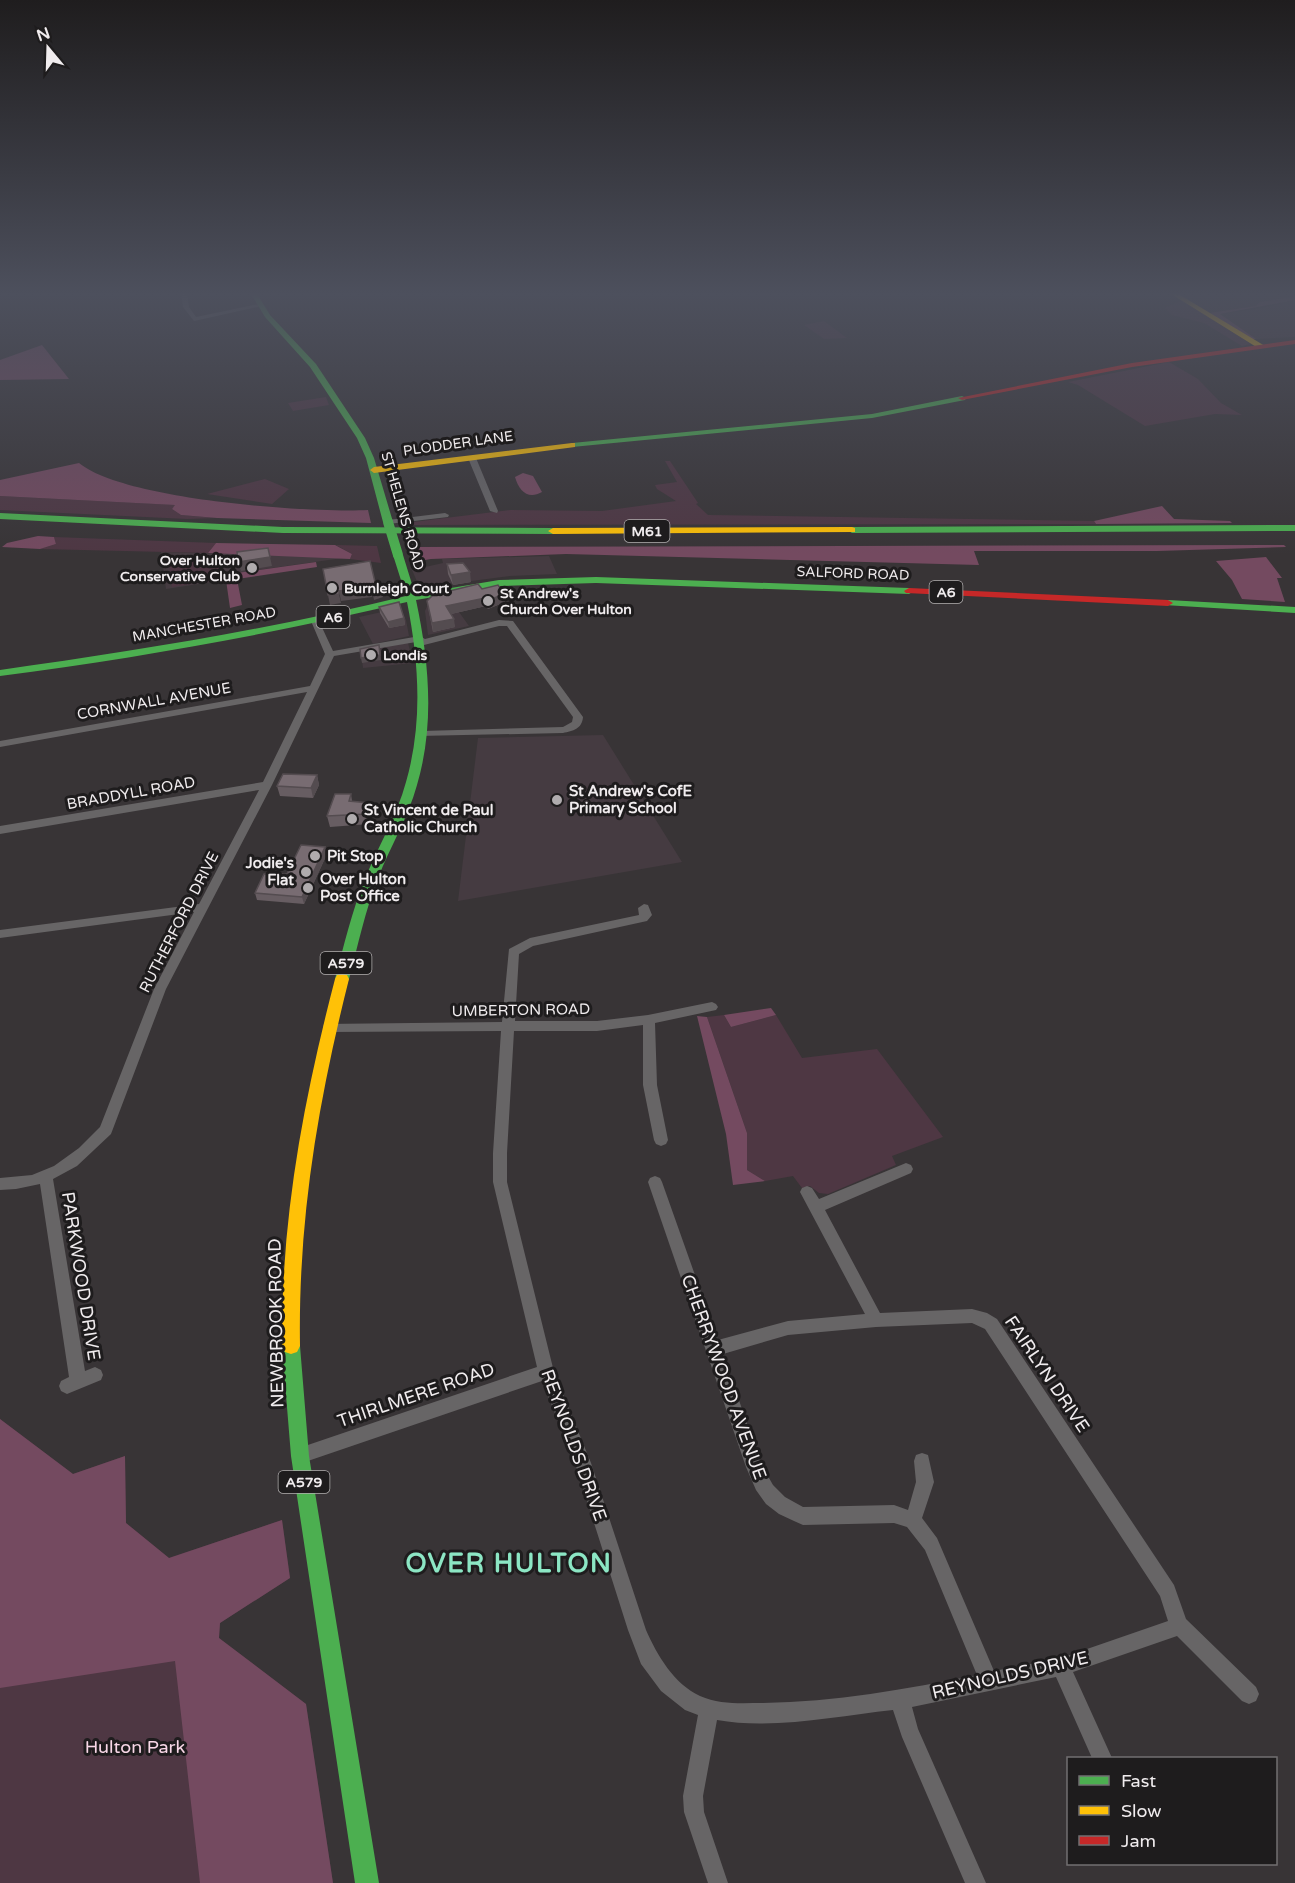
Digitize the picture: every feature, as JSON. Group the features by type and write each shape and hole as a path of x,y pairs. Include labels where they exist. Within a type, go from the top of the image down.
{"main road":[{"name":"ST HELENS ROAD","path":"322,380 361,438 391,520 398,555 411,598"},
{"name":"PLODDER LANE","path":"374,470 581,444 872,416 1059,380"},
{"name":"M61","path":"0,516 295,530 1295,528"},
{"name":"M61","path":"186,539 338,542 1295,537"},
{"name":"SALFORD ROAD","path":"411,598 484,585 564,580 1051,596 1295,610"},
{"name":"MANCHESTER ROAD","path":"0,673 182,646 315,621 411,598"},
{"name":"NEWBROOK ROAD","path":"367,1883 295,1420 290,1287 294,1221 301,1163 329,1027 372,878 411,788 422,734 425,684 420,641 411,598"}],"street":[{"path":"472,458 494,511"},
{"path":"391,520 445,515"},
{"path":"315,621 330,654 420,641 499,623 510,623 578,717 576,725 563,730 422,734"},
{"name":"RUTHERFORD DRIVE","path":"0,1184 17,1184 46,1177 65,1168 80,1157 106,1130 149,1014 267,785 330,654"},
{"name":"CORNWALL AVENUE","path":"0,744 314,688"},
{"name":"BRADDYLL ROAD","path":"0,830 267,785"},
{"path":"0,934 203,907"},
{"name":"REYNOLDS DRIVE","path":"644,908 646,915 643,918 530,942 513,952 500,1182 546,1372 583,1463 637,1630 648,1657 668,1684 692,1703 732,1713 791,1712 900,1700 1061,1667 1179,1625"},
{"name":"UMBERTON ROAD","path":"329,1027 597,1026 648,1020 712,1007"},
{"path":"648,1020 650,1085 664,1134"},
{"path":"816,1206 906,1169"},
{"name":"PARKWOOD DRIVE","path":"46,1177 72,1384 95,1375"},
{"name":"CHERRYWOOD AVENUE","path":"655,1182 754,1467 764,1488 775,1503 789,1512 803,1516 894,1514 913,1520"},
{"path":"807,1192 876,1320"},
{"name":"FAIRLYN DRIVE","path":"713,1349 782,1329 876,1320 972,1316 982,1318 991,1324 1168,1591 1179,1625"},
{"name":"THIRLMERE ROAD","path":"300,1456 546,1372"},
{"path":"922,1461 925,1482 913,1520 931,1544 989,1681"},
{"path":"1179,1625 1249,1694"},
{"path":"1061,1667 1102,1757"},
{"path":"900,1700 909,1730 976,1883"},
{"path":"709,1709 693,1796 694,1812 718,1883"}],"shaded area":[{"path":"79,463 102,476 174,495 262,506 368,510 371,523 217,518 181,515 172,509 175,505 0,496 0,480"},
{"path":"523,473 533,476 542,492 532,495 522,490 515,477"},
{"path":"1162,506 1174,519 1230,521 1232,523 1096,524 1094,521"},
{"path":"38,536 54,537 56,544 40,549 2,547 7,543"},
{"path":"216,543 335,545 352,554 350,559 208,553"},
{"path":"1284,545 1286,547 1157,551 974,551 979,565 566,554 431,559 414,562 411,554 414,553 413,547"},
{"path":"161,552 343,558 230,574 231,579 166,589"},
{"path":"549,556 557,574 510,576 425,587 419,586 412,570 443,563 442,559"},
{"path":"1266,557 1282,578 1277,578 1285,602 1242,599 1232,580 1216,561"},
{"path":"316,562 317,567 237,579 242,605 230,608 226,580 231,579 230,574"},
{"path":"429,602 459,612 469,626 428,635 425,611"},
{"path":"400,608 406,620 409,636 373,644 359,617"},
{"path":"408,643 413,663 363,668 361,650"},
{"name":"St Andrew's CofE Primary School","path":"603,735 682,862 458,901 478,738"},
{"path":"771,1008 776,1015 731,1027 724,1015"},
{"path":"697,1016 707,1017 747,1133 747,1170 765,1181 733,1185 726,1134"},
{"name":"Hulton Park","path":"0,1419 73,1474 125,1456 126,1523 169,1558 282,1520 290,1578 220,1623 219,1638 306,1704 333,1883 200,1883 175,1661 0,1688"}],"green space":[{"path":"1079,380 1199,380 1221,403 1242,415 1215,414 1145,426 1078,385 1068,382"},
{"path":"326,397 329,405 293,411 288,403"},
{"path":"665,461 670,461 698,503 696,504 708,515 1094,521 1096,524 406,525 405,523 511,510 602,511 676,501 657,489 655,485 677,482"},
{"path":"265,479 289,489 272,504 207,494"},
{"path":"0,496 177,505 172,509 181,515 217,518 187,519 0,510"},
{"path":"54,537 216,543 208,553 40,549 56,544"},
{"path":"336,545 377,546 381,563 350,559 352,554"},
{"path":"220,556 224,579 172,587 169,563"},
{"path":"724,1015 731,1027 776,1015 802,1058 877,1049 943,1137 892,1156 896,1165 828,1194 819,1193 810,1186 802,1188 793,1176 765,1181 747,1170 747,1133 707,1017"},
{"name":"Hulton Park","path":"0,1419 73,1474 125,1456 126,1523 169,1558 282,1520 290,1578 220,1623 219,1638 306,1704 333,1883 0,1883"}],"building":[{"path":"268,548 270,557 238,562 237,552"},
{"path":"370,561 375,582 379,581 381,588 339,591 339,594 328,595 323,569"},
{"path":"463,563 470,572 451,575 447,564"},
{"path":"478,584 482,589 498,585 504,594 487,601 485,598 446,606 454,619 432,623 427,601 433,595"},
{"path":"399,602 404,618 388,622 379,607"},
{"path":"379,645 380,655 361,658 360,649"},
{"path":"283,774 317,775 311,788 277,786"},
{"path":"335,794 351,794 349,801 370,803 367,814 327,816"},
{"path":"301,845 325,847 302,897 255,893 264,874 287,874"}],"traffic: fast":[{"path":"322,380 361,438 370,458 388,522"},
{"path":"572,445 872,416 962,398"},
{"path":"0,516 283,530 553,531"},
{"path":"388,522 398,555"},
{"path":"852,530 1295,528"},
{"path":"398,555 411,598 499,583 596,580 909,591"},
{"path":"0,673 207,642 309,622 411,598 422,663 423,706 419,749 407,799 363,902 342,979"},
{"path":"1168,603 1295,610"},
{"path":"291,1346 300,1456 367,1883"}],"traffic: slow":[{"path":"374,470 572,445"},
{"path":"553,531 852,530"},
{"path":"291,1346 292,1253 303,1161 310,1115 342,979"}],"traffic: jam":[{"path":"962,398 1055,380"},
{"path":"909,591 1168,603"}],"place":[{"name":"Over Hulton Conservative Club","path":"252,568"},
{"name":"Burnleigh Court","path":"332,588"},
{"name":"St Andrew's Church Over Hulton","path":"488,601"},
{"name":"Londis","path":"371,655"},
{"name":"St Andrew's CofE Primary School","path":"557,800"},
{"name":"St Vincent de Paul Catholic Church","path":"352,819"},
{"name":"Pit Stop","path":"315,856"},
{"name":"Jodie's Flat","path":"306,872"},
{"name":"Over Hulton Post Office","path":"308,888"}],"district":[{"name":"OVER HULTON","path":"509,1563"}]}
